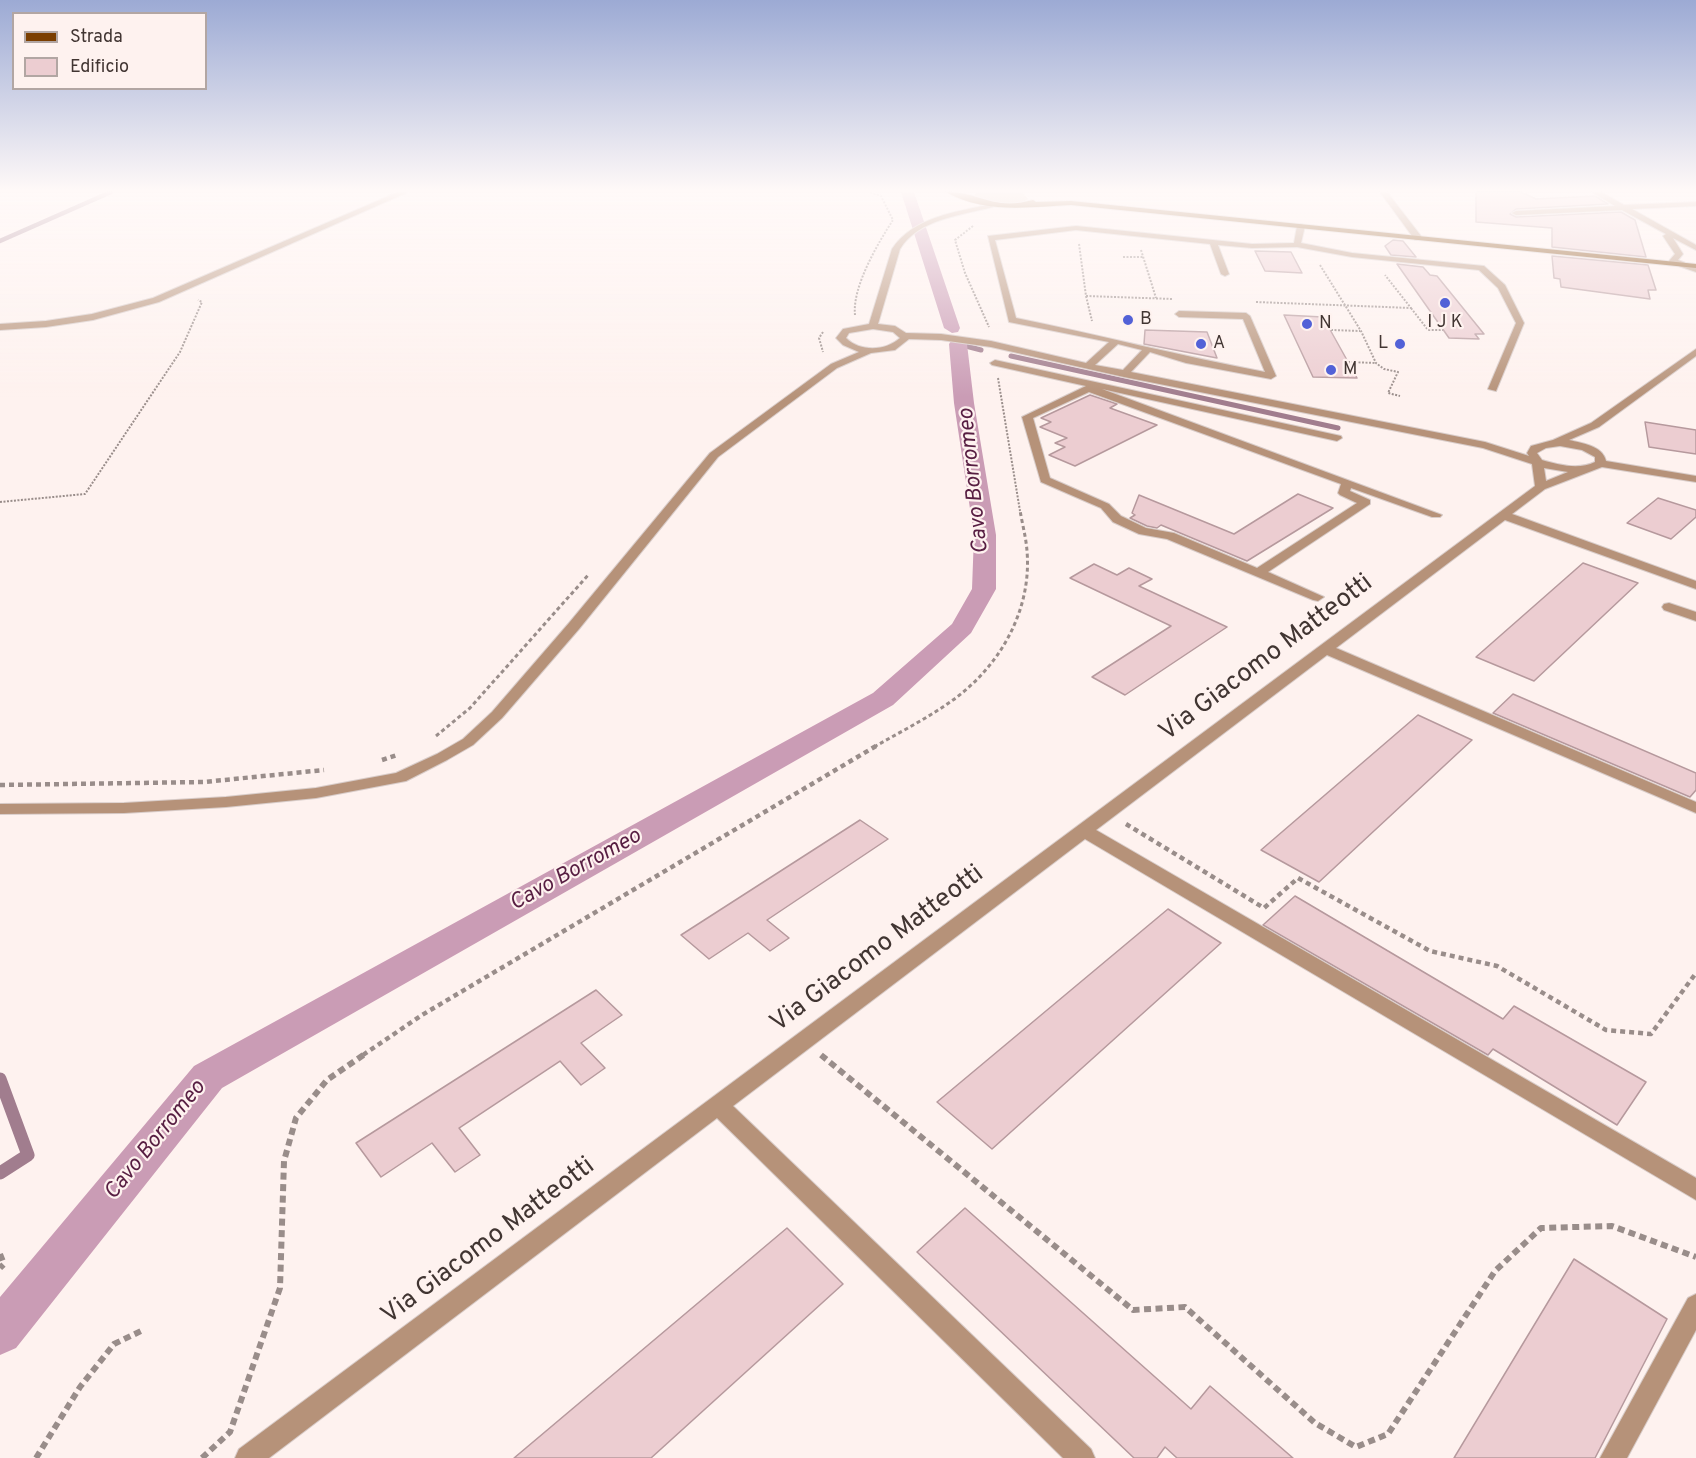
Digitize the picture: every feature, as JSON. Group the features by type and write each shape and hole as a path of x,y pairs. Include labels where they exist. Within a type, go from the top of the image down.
{"main road":[{"path":"1637,260 1676,264"}],"street":[{"path":"0,327 46,324 93,317 156,300 248,260"},
{"path":"873,326 881,310 893,260"},
{"path":"997,260 1012,321 1095,336 1144,352 1271,376 1245,316 1179,314"},
{"path":"1220,260 1225,274"},
{"path":"1394,260 1481,268 1502,287 1520,323 1493,389"},
{"path":"1674,260 1676,264 1696,268"},
{"path":"870,350 849,346 843,342 842,334 854,328 873,326 893,329 905,336 941,337 991,344 1125,374 1485,445 1558,468 1585,470"},
{"path":"828,362 870,350 897,346 902,343 905,336"},
{"path":"1088,366 1116,341"},
{"path":"0,809 124,808 226,802 316,793 400,777 442,757 468,742 497,715 581,618 714,455 849,346"},
{"path":"1125,374 1144,352"},
{"path":"1554,443 1595,425 1696,353"},
{"path":"995,363 1337,438"},
{"path":"1318,597 1170,536 1143,531 1117,519 1105,506 1045,480 1027,417 1089,388 1436,515"},
{"path":"1595,425 1591,442 1595,452"},
{"path":"1485,445 1554,443 1573,445 1595,452 1600,456 1601,463 1696,479"},
{"path":"1541,445 1532,453 1537,461 1541,487"},
{"name":"Via Giacomo Matteotti","path":"248,1458 1541,487 1601,463"},
{"path":"1259,572 1366,502 1344,493 1347,483"},
{"path":"1504,515 1696,585"},
{"path":"1670,607 1696,617"},
{"path":"1326,649 1696,808"},
{"path":"1083,831 1696,1190"},
{"path":"717,1105 1082,1458"},
{"path":"1613,1458 1696,1306"}],"path":[{"path":"961,260 990,329 991,344"},
{"path":"1081,260 1095,336"},
{"path":"1144,260 1156,298"},
{"path":"1317,260 1361,331 1376,363 1383,369 1398,372 1388,393 1400,396"},
{"path":"1374,260 1428,330 1443,330"},
{"path":"1086,296 1180,299"},
{"path":"0,502 85,494 180,352 202,302 196,298"},
{"path":"1251,302 1411,308"},
{"path":"828,327 819,338 828,362"},
{"path":"1331,330 1361,331"},
{"path":"202,1458 230,1432 280,1288 284,1161 296,1118 327,1080 422,1015 953,700 988,668 1010,638 1023,606 1028,578 1027,551 995,363"},
{"path":"1348,363 1376,363"},
{"path":"432,739 470,708 592,570"},
{"path":"374,761 405,752"},
{"path":"0,786 187,781 334,769"},
{"path":"1108,813 1264,908 1298,878 1430,951 1497,966 1606,1030 1651,1034 1696,973"},
{"path":"804,1040 1133,1310 1185,1307 1315,1423 1356,1448 1388,1434 1494,1271 1541,1228 1612,1226 1696,1257"},
{"path":"0,1254 4,1264 0,1268"},
{"path":"36,1458 80,1387 114,1344 141,1330"}],"building":[{"path":"1260,260 1295,260 1302,273 1265,271"},
{"path":"1552,260 1595,260 1648,265 1656,290 1648,290 1650,299 1561,287 1560,279 1554,278"},
{"name":"I J K","path":"1397,264 1423,267 1430,275 1437,276 1484,334 1475,334 1479,339 1449,338"},
{"path":"1284,315 1323,317 1357,378 1313,377"},
{"path":"1145,330 1207,332 1217,358 1144,344"},
{"path":"1090,395 1117,404 1110,408 1157,425 1075,466 1049,455 1065,447 1055,443 1067,438 1040,427 1051,422 1041,418"},
{"path":"1645,422 1696,430 1696,454 1649,447"},
{"path":"1298,494 1333,508 1247,561 1161,525 1157,528 1147,526 1130,518 1135,515 1132,513 1139,495 1234,534"},
{"path":"1658,498 1696,510 1696,517 1671,539 1627,523"},
{"path":"1583,563 1638,583 1534,681 1476,657"},
{"path":"1094,564 1117,575 1129,568 1152,579 1139,586 1227,627 1125,695 1092,677 1171,626 1070,578"},
{"path":"1513,694 1696,773 1696,790 1690,797 1493,713"},
{"path":"1418,715 1472,740 1319,882 1261,850"},
{"path":"860,820 888,839 767,920 789,938 770,951 748,933 709,959 681,935"},
{"path":"1295,896 1503,1019 1514,1006 1646,1082 1617,1125 1493,1049 1488,1055 1263,925"},
{"path":"1168,909 1221,943 992,1149 937,1102"},
{"path":"596,990 622,1015 581,1043 605,1068 581,1085 560,1061 459,1128 480,1155 455,1172 432,1143 381,1177 356,1143"},
{"path":"965,1208 1191,1409 1210,1386 1293,1458 1177,1458 1165,1447 1157,1458 1134,1458 917,1252"},
{"path":"787,1228 843,1284 651,1458 514,1458"},
{"path":"1574,1259 1667,1319 1595,1458 1454,1458"}],"waterway":[{"name":"Cavo Borromeo","path":"930,260 952,328"},
{"path":"958,344 981,350"},
{"name":"Cavo Borromeo","path":"0,1332 208,1077 883,699 962,628 984,589 985,535 964,403 958,344"},
{"path":"1011,356 1338,428"},
{"path":"0,1079 28,1155 0,1173"}],"place":[{"name":"I J K","path":"1445,303"},
{"name":"B","path":"1128,320"},
{"name":"N","path":"1307,324"},
{"name":"A","path":"1201,344"},
{"name":"L","path":"1400,344"},
{"name":"M","path":"1331,370"}]}
